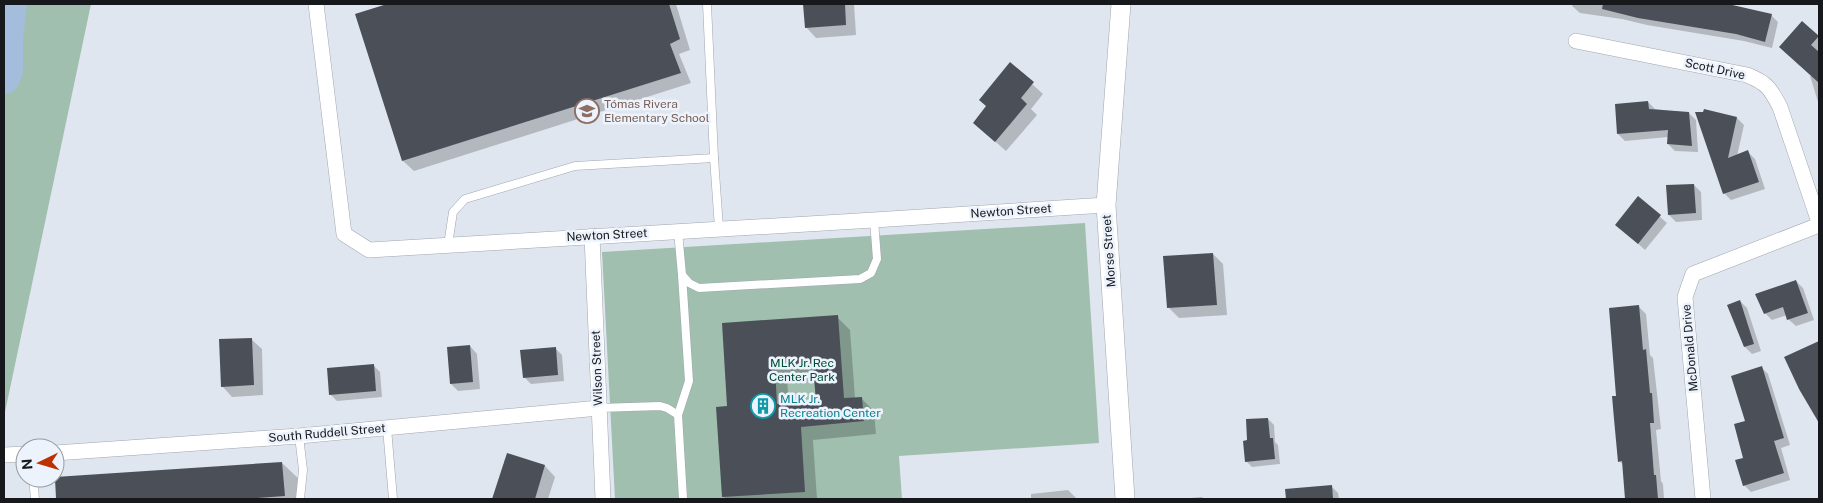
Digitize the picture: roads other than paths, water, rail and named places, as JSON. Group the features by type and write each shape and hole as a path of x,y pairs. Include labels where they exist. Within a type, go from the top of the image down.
{"street":[{"name":"Newton Street","path":"316,4 344,234 369,250 1106,205"},
{"name":"Morse Street","path":"1121,4 1106,205 1126,499"},
{"name":"Scott Drive","path":"1576,42 1747,74 1762,81 1773,92 1780,107 1819,224"},
{"name":"McDonald Drive","path":"1703,499 1685,297 1692,274 1819,224"},
{"name":"Wilson Street","path":"592,236 603,499"},
{"name":"South Ruddell Street","path":"65,451 299,436 599,408"}],"lane":[{"path":"707,4 719,228"},
{"path":"448,245 453,212 465,198 575,166 714,158"},
{"path":"682,275 689,283 699,288 860,279 871,273 877,259 874,220"},
{"path":"678,231 689,381 678,415 683,499"},
{"path":"599,408 660,406 678,415"},
{"path":"387,428 393,499"},
{"path":"299,436 303,470 300,499"}],"waterway":[{"path":"4,78 7,70 7,38 11,4"}],"place":[{"name":"Tómas Rivera Elementary School","path":"587,111"},
{"name":"MLK Jr. Recreation Center","path":"763,406"}],"park label":[{"name":"MLK Jr. Rec Center Park","path":"802,370"}]}
